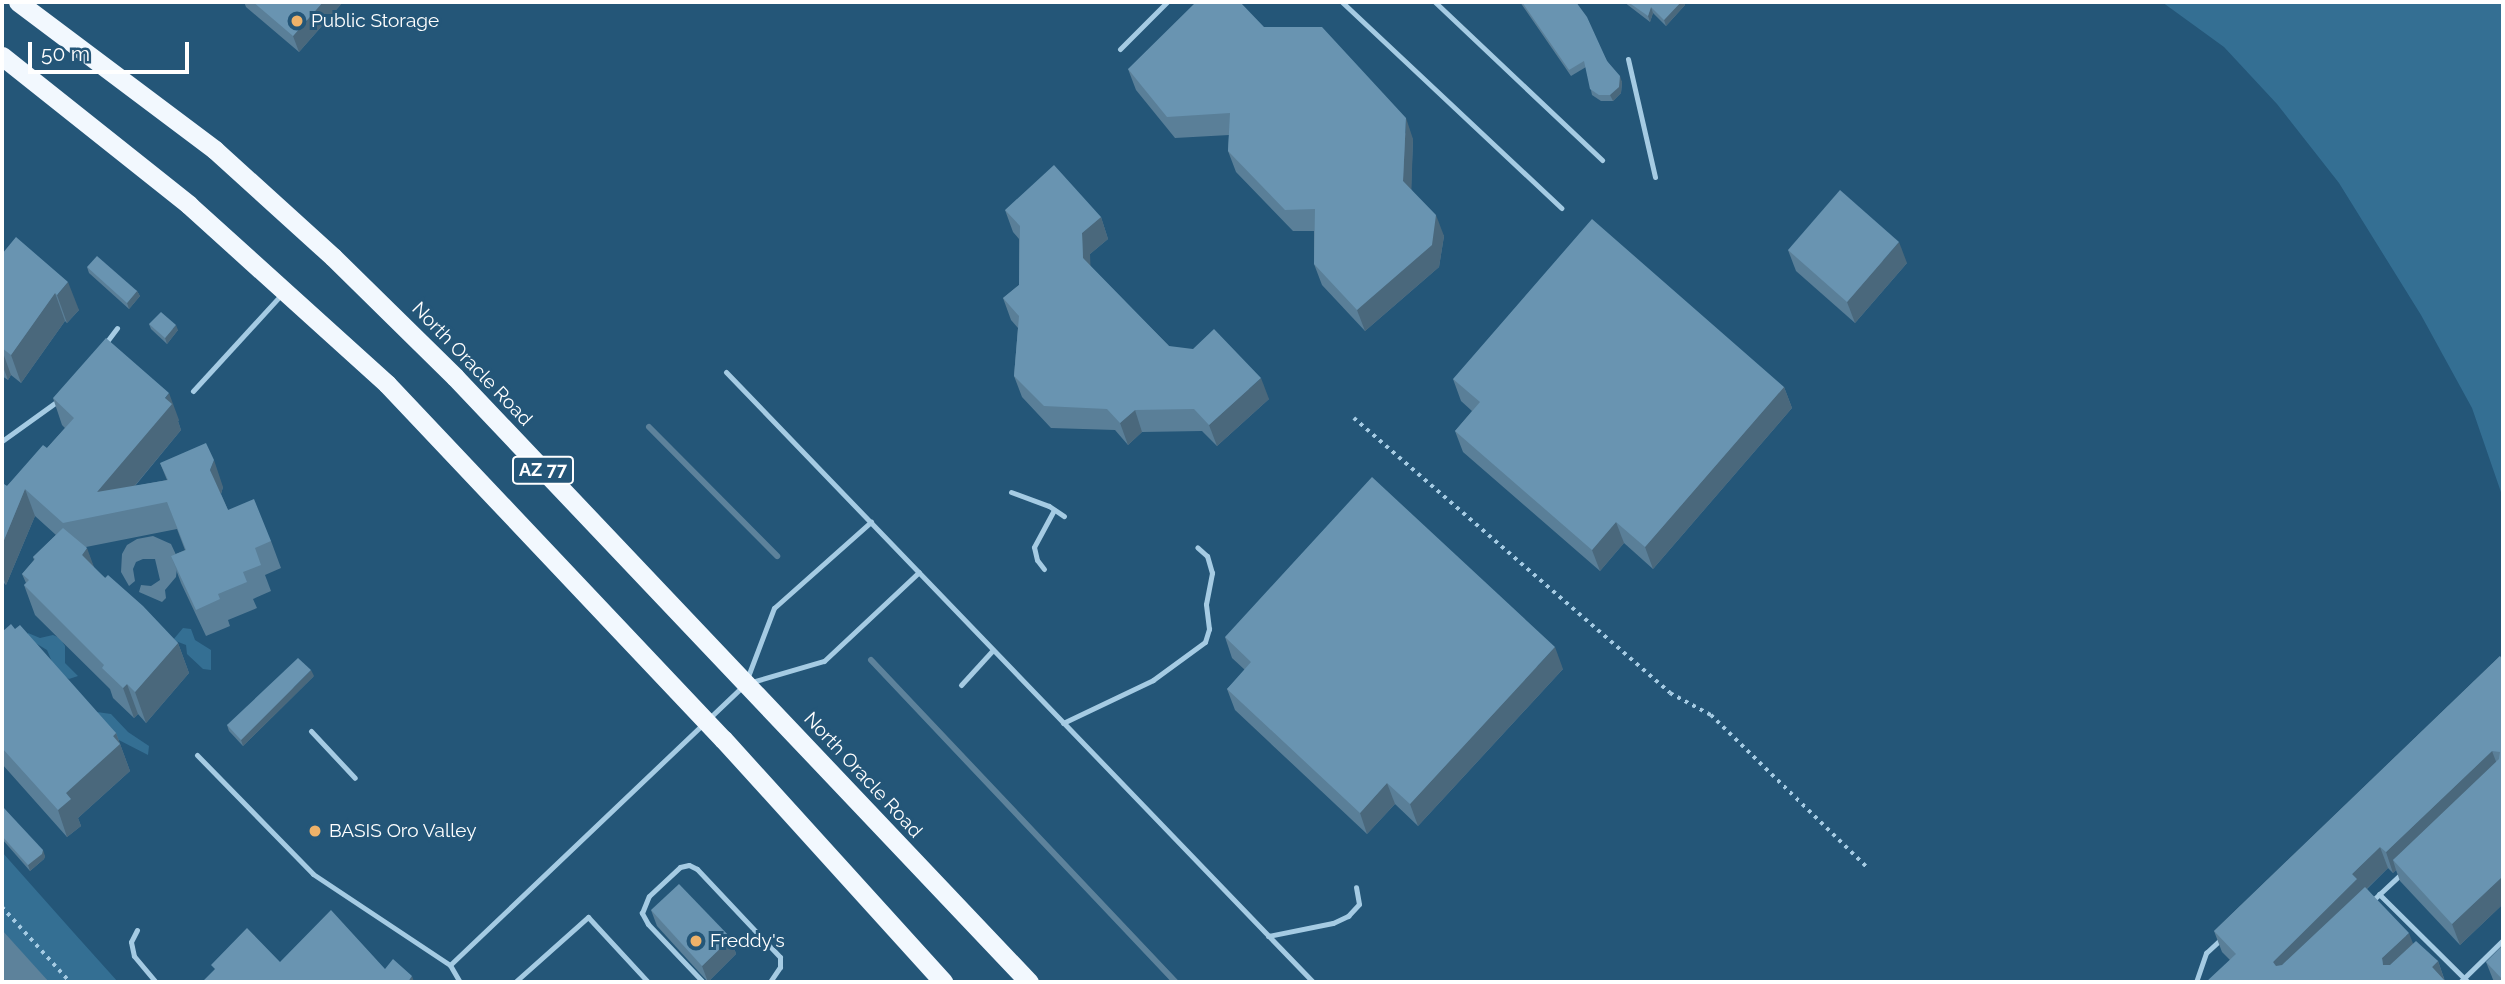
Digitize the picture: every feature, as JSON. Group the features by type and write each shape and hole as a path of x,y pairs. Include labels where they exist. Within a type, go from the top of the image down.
{"highway":[{"name":"North Oracle Road","path":"18,2 215,150 333,257 455,377 1028,982"},
{"name":"AZ 77","path":"2,56 189,205 387,384 706,722 943,982"}],"lane":[{"path":"1120,49 1167,2"},
{"path":"1342,2 1561,208"},
{"path":"1434,2 1602,160"},
{"path":"1628,59 1655,177"},
{"path":"193,391 284,292"},
{"path":"102,348 117,328"},
{"path":"726,372 1312,982"},
{"path":"2,440 63,398"},
{"path":"1011,492 1064,516"},
{"path":"1044,569 1037,560 1034,547 1054,510"},
{"path":"450,965 746,684 774,608 871,522"},
{"path":"1063,723 1153,680 1205,642 1209,629 1206,604 1212,573 1207,556 1197,548"},
{"path":"746,684 824,661 919,572"},
{"path":"961,685 993,650"},
{"path":"311,731 355,778"},
{"path":"197,755 313,874 450,965 460,982"},
{"path":"703,982 648,923 642,913 649,896 680,867 689,865 697,869 780,957 780,967 770,982"},
{"path":"2361,912 2408,867"},
{"path":"1268,936 1348,916 1359,904 1356,887"},
{"path":"2379,894 2464,981 2503,940"},
{"path":"515,982 588,917 648,982"},
{"path":"137,930 131,942 134,957 156,982"},
{"path":"2196,982 2206,953 2225,935"},
{"path":"2423,956 2432,947"}],"path":[{"path":"1354,418 1670,693 1711,715 1867,867"},
{"path":"2,907 70,982"}],"shaded area":[{"path":"2162,2 2503,2 2503,498 2472,408 2421,315 2339,183 2277,104 2224,47"},
{"path":"153,536 171,544 178,559 176,577 165,590 166,598 162,602 139,592 141,585 151,586 160,580 155,559 136,562 133,569 135,581 129,586 121,572 122,554 127,545 137,539"},
{"path":"183,628 191,629 195,640 211,650 211,670 203,669 187,654 186,645 173,640"},
{"path":"28,633 40,638 53,635 60,638 65,646 65,663 78,676 69,679 56,671 47,650 27,638"},
{"path":"97,712 111,714 128,732 149,746 148,755 111,736"},
{"path":"2,852 74,933 118,982 2,982"},
{"path":"2,930 49,982 2,982"}],"building":[{"path":"253,2 301,4 323,2 293,36"},
{"path":"1196,2 1240,2 1264,27 1322,27 1406,118 1403,181 1436,215 1432,245 1357,310 1314,264 1315,209 1285,210 1228,151 1230,113 1167,117 1128,69"},
{"path":"1522,2 1576,2 1587,17 1607,61 1620,76 1619,87 1610,95 1599,95 1590,89 1584,61 1569,70"},
{"path":"1628,2 1681,2 1664,20 1651,7 1648,16"},
{"path":"1054,165 1101,217 1082,233 1083,258 1169,346 1193,349 1214,329 1261,378 1209,425 1194,409 1135,410 1120,423 1107,409 1044,406 1014,376 1019,316 1003,298 1019,285 1020,226 1005,210"},
{"path":"1840,190 1899,242 1847,302 1788,250"},
{"path":"1592,219 1784,387 1645,547 1616,522 1592,550 1455,431 1480,402 1453,379"},
{"path":"16,237 68,282 57,295 55,293 11,355 2,348 2,254"},
{"path":"97,256 137,291 127,303 87,267"},
{"path":"161,312 176,325 165,338 149,324"},
{"path":"106,338 169,393 165,398 172,404 97,492 168,480 160,463 206,443 214,460 210,470 228,510 254,499 271,541 255,548 261,565 243,572 247,582 218,594 220,599 196,610 171,556 186,550 167,502 63,523 25,489 2,545 2,483 7,486 43,445 47,448 74,418 53,398"},
{"path":"1372,477 1555,647 1410,804 1387,783 1360,813 1227,689 1251,662 1225,637"},
{"path":"63,528 87,548 82,555 105,578 108,575 143,606 178,643 135,692 127,684 123,688 102,668 104,665 24,585 29,580 22,574 35,559 33,557"},
{"path":"11,624 15,629 20,625 116,733 113,736 120,744 66,793 71,799 58,810 2,748 2,632"},
{"path":"2500,656 2503,660 2503,876 2452,924 2393,860 2499,759 2500,752 2492,751 2386,852 2380,847 2352,874 2357,879 2273,962 2276,966 2282,965 2365,887 2409,933 2382,958 2383,965 2390,965 2416,941 2438,961 2432,967 2446,982 2206,982 2236,954 2214,931"},
{"path":"298,658 311,670 241,740 227,725"},
{"path":"2,806 43,850 42,854 28,865 2,836"},
{"name":"Freddy's","path":"679,884 731,938 702,966 651,910"},
{"path":"331,910 385,969 393,959 412,976 408,982 203,981 215,969 211,965 247,928 280,962"},
{"path":"2503,945 2503,980 2486,962"}],"waterway":[{"path":"649,427 777,556"},
{"path":"871,660 1176,982"}],"place":[{"name":"Public Storage","path":"297,21"},
{"name":"BASIS Oro Valley","path":"315,831"},
{"name":"Freddy's","path":"696,941"}]}
